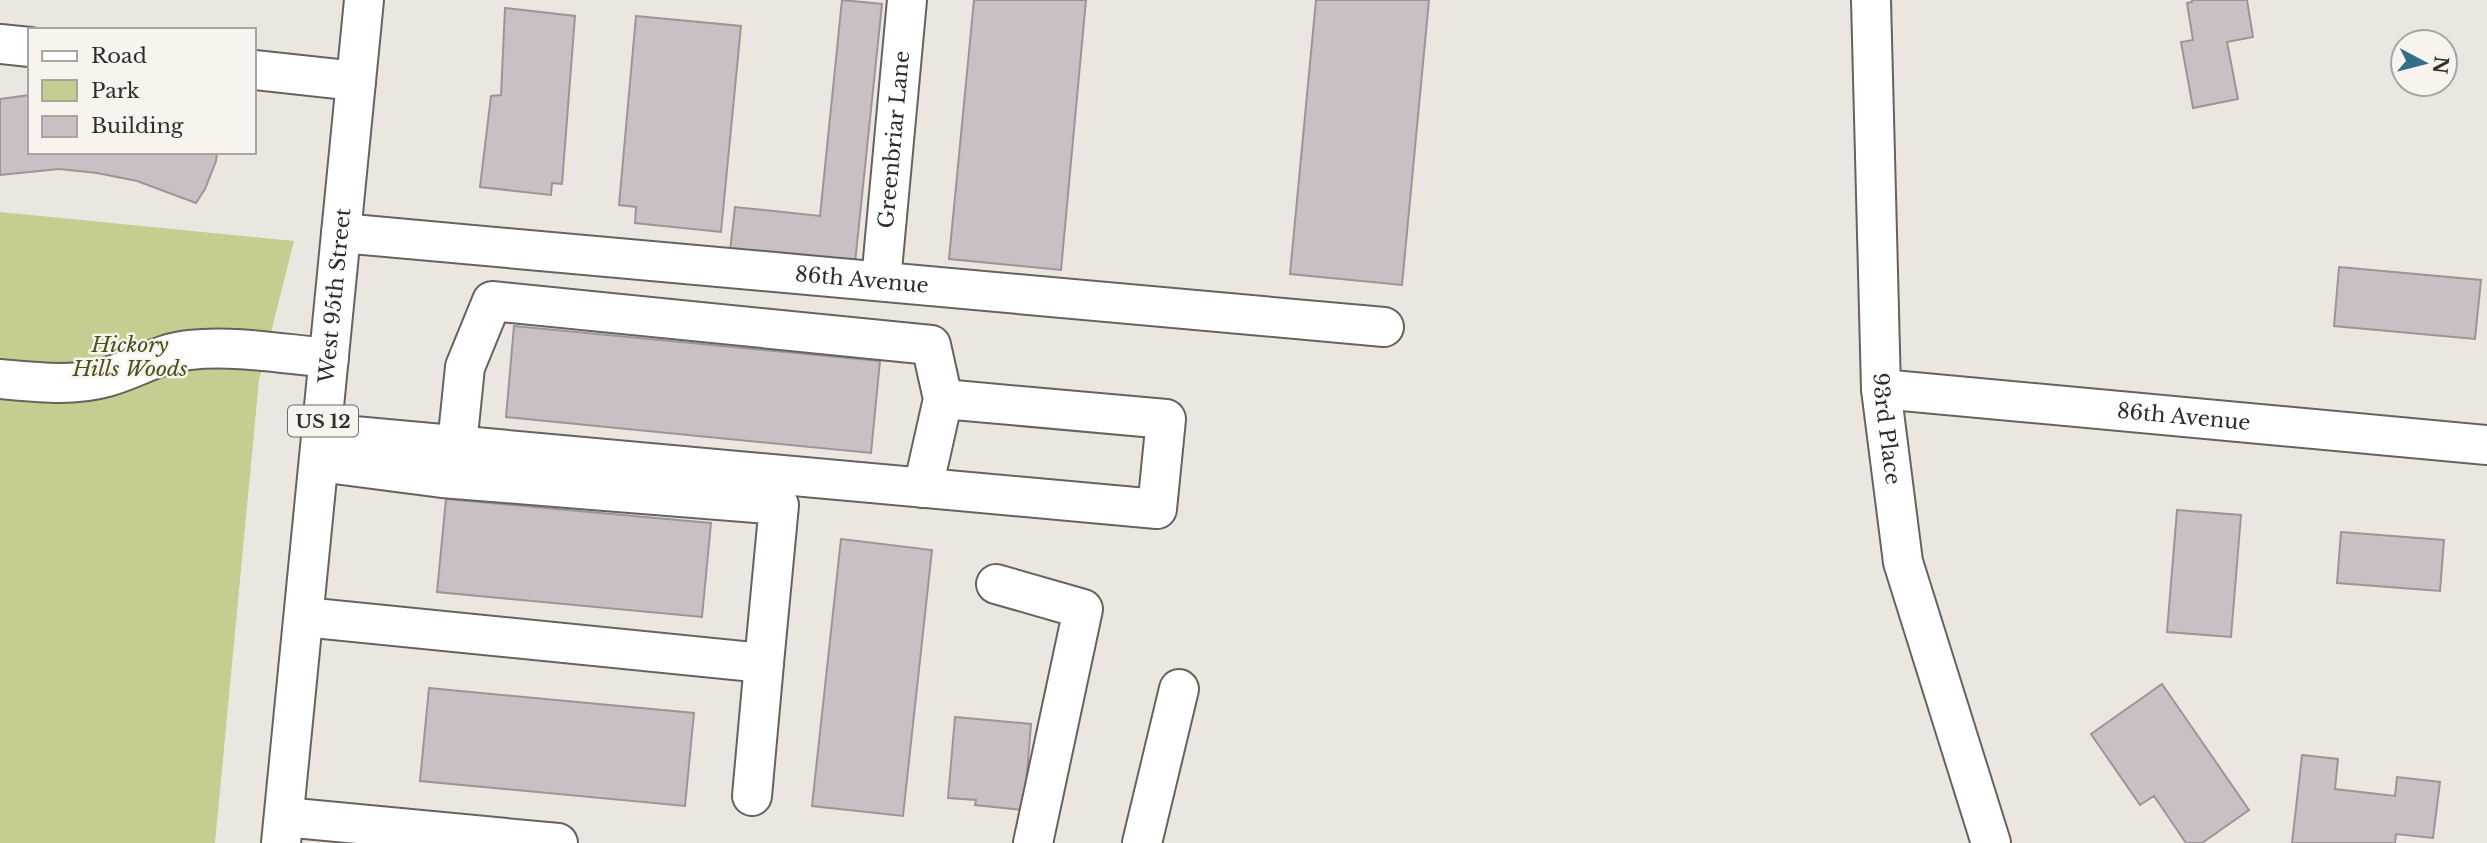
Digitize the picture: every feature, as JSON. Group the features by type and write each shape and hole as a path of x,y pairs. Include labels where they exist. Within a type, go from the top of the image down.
{"street":[{"name":"West 95th Street","path":"283,830 364,0"},
{"name":"Greenbriar Lane","path":"881,281 907,0"},
{"name":"93rd Place","path":"1871,0 1881,388 1903,562 1991,843"},
{"path":"0,44 28,47"},
{"path":"256,70 356,81"},
{"name":"86th Avenue","path":"341,233 1384,327"},
{"path":"457,445 465,367 492,301 931,345 943,398 923,488"},
{"path":"0,379 77,383 107,377 187,350 220,348 329,358"},
{"name":"86th Avenue","path":"1881,388 2487,445"},
{"path":"320,447 457,445 1157,509 1166,419 943,398"},
{"path":"320,447 430,477 779,505 752,796"},
{"path":"996,584 1083,609 1033,843"},
{"path":"304,617 764,663"},
{"path":"1142,843 1179,689"},
{"path":"283,830 539,842"}],"green space":[{"name":"Hickory Hills Woods","path":"0,212 294,241 259,380 215,843 0,843"}],"building":[{"path":"842,0 882,4 855,263 730,251 735,207 820,216"},
{"path":"974,0 1086,0 1061,270 949,259"},
{"path":"1316,0 1429,0 1402,285 1290,274"},
{"path":"2192,0 2247,0 2253,37 2227,42 2238,99 2193,108 2181,42 2193,40 2187,3"},
{"path":"505,8 575,16 562,184 552,183 551,195 480,187 491,96 501,95"},
{"path":"636,16 741,26 721,232 635,223 636,207 619,205"},
{"path":"28,95 28,154 217,154 216,161 205,189 196,203 137,181 97,173 59,169 0,175 0,99"},
{"path":"2339,267 2481,280 2475,339 2334,326"},
{"path":"514,326 880,361 871,453 506,417"},
{"path":"446,499 711,523 702,617 437,592"},
{"path":"2177,510 2241,515 2231,637 2167,632"},
{"path":"2341,532 2444,540 2440,591 2337,583"},
{"path":"841,539 932,550 903,816 812,806"},
{"path":"2162,684 2249,810 2202,843 2186,843 2154,796 2140,805 2091,734"},
{"path":"429,688 694,713 685,806 420,781"},
{"path":"955,717 1031,724 1024,810 975,805 976,800 948,798"},
{"path":"2302,755 2338,759 2335,789 2395,796 2397,777 2440,782 2433,838 2396,834 2395,843 2292,843"}]}
